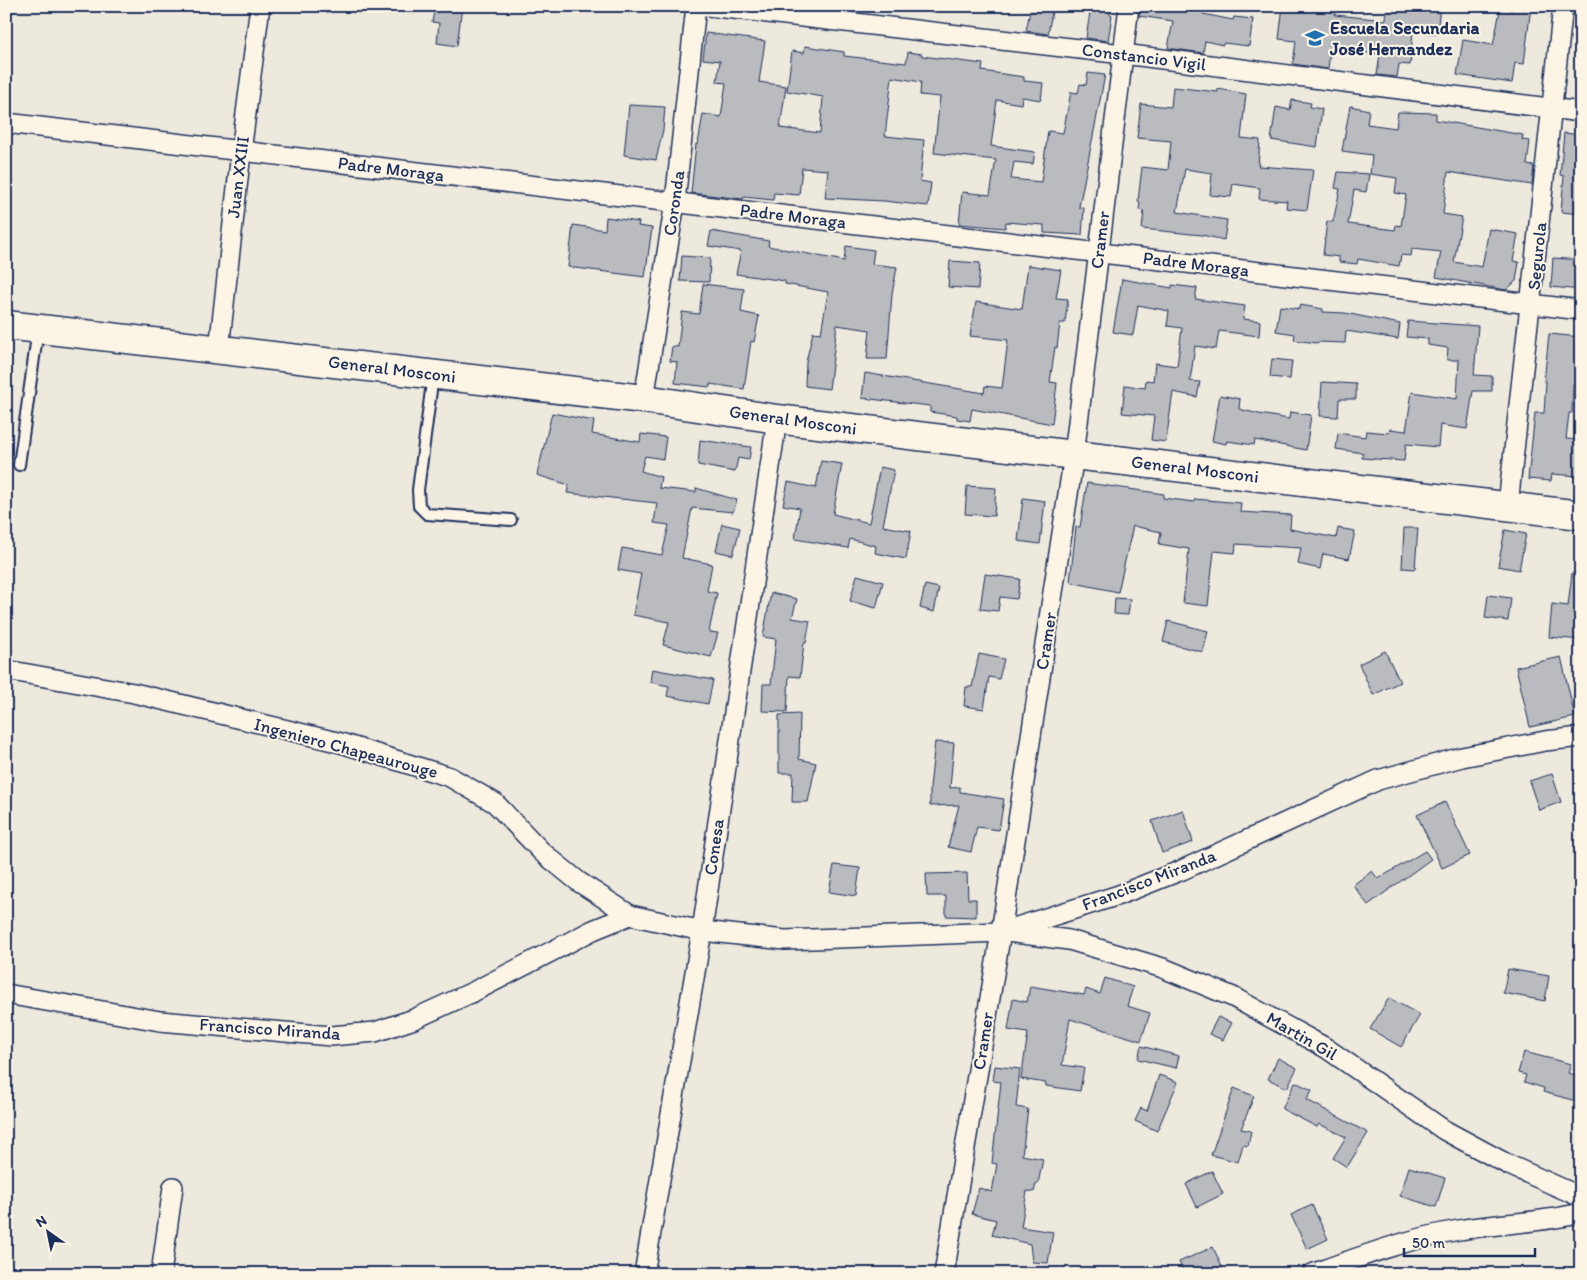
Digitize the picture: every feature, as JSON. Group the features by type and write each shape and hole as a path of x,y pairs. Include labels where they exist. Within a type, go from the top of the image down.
{"street":[{"name":"Juan XXIII","path":"219,349 241,152 260,6"},
{"name":"Coronda","path":"644,399 675,202 696,6"},
{"name":"Constancio Vigil","path":"707,6 1123,54 1581,112"},
{"name":"Cramer","path":"944,1274 1001,932 1074,456 1129,6"},
{"name":"Segurola","path":"1508,505 1563,6"},
{"name":"Padre Moraga","path":"6,123 1581,310"},
{"name":"General Mosconi","path":"6,325 644,399 776,419 1074,456 1581,514"},
{"name":"Conesa","path":"644,1274 702,931 776,419"},
{"name":"Ingeniero Chapeaurouge","path":"6,670 134,693 341,743 450,777 495,803 542,852 571,876 630,915 702,931"},
{"name":"Francisco Miranda","path":"702,931 785,940 1001,932 1119,896 1182,870 1378,780 1462,757 1545,741 1581,737"},
{"name":"Francisco Miranda","path":"6,994 160,1021 331,1036 375,1032 414,1019 473,992 592,930 630,915"},
{"name":"Martin Gil","path":"1001,932 1068,940 1163,968 1233,997 1326,1048 1444,1130 1509,1165 1581,1197"},
{"path":"161,1274 174,1187"},
{"path":"1312,1274 1365,1255 1458,1230 1561,1218 1581,1213"}],"lane":[{"path":"19,464 38,328"},
{"path":"433,374 418,490 419,506 428,514 511,520"}],"building":[{"path":"435,6 462,6 457,46 437,43 439,23 432,22"},
{"path":"1031,6 1053,6 1048,34 1026,31"},
{"path":"1091,6 1110,6 1110,15 1112,15 1108,41 1086,38"},
{"path":"1140,6 1204,6 1203,14 1233,20 1234,17 1253,19 1249,46 1224,43 1223,45 1205,41 1203,53 1168,48 1173,21 1139,16"},
{"path":"1283,6 1336,6 1335,15 1386,20 1387,6 1440,6 1437,34 1413,31 1410,65 1399,64 1397,77 1377,75 1380,54 1330,50 1328,69 1293,64 1296,41 1279,39"},
{"path":"1501,6 1510,6 1511,11 1511,6 1531,6 1524,64 1515,63 1512,83 1457,75 1463,40 1493,45"},
{"path":"706,33 765,41 759,82 786,86 780,128 820,133 823,97 787,91 792,51 804,53 805,46 844,52 844,56 906,63 908,52 922,54 922,56 983,64 982,71 1024,77 1024,81 1043,83 1041,100 1022,97 1021,104 997,100 991,146 1035,152 1033,164 1014,162 1011,179 1041,182 1048,131 1063,133 1071,92 1078,93 1080,84 1086,85 1088,73 1105,75 1079,207 1084,208 1082,235 1044,233 1044,225 1006,222 1005,228 959,224 962,192 990,195 996,160 934,153 940,97 920,95 921,82 892,77 885,136 924,140 920,181 931,183 928,206 884,201 825,198 828,170 802,168 799,195 774,193 773,200 744,197 743,199 691,193 696,144 698,144 703,114 721,117 726,83 717,82 720,61 703,59"},
{"path":"1173,87 1218,92 1218,89 1246,94 1241,138 1260,140 1258,166 1313,170 1307,210 1286,208 1287,201 1259,199 1260,188 1233,184 1231,197 1210,195 1212,173 1185,169 1177,212 1227,220 1224,240 1202,235 1142,229 1144,211 1139,210 1140,202 1138,201 1142,167 1168,170 1171,141 1137,138 1141,104 1171,107"},
{"path":"1292,100 1311,103 1310,107 1322,109 1317,147 1271,140 1276,107 1290,110"},
{"path":"629,105 665,107 663,130 656,160 624,155"},
{"path":"1350,106 1369,110 1367,124 1396,128 1398,112 1436,113 1436,120 1523,135 1522,140 1530,141 1527,165 1534,166 1532,185 1448,172 1443,214 1462,217 1454,262 1482,267 1489,229 1518,234 1513,261 1519,262 1516,281 1506,290 1436,277 1441,252 1412,249 1411,256 1401,255 1399,266 1358,259 1357,264 1339,262 1339,257 1323,255 1327,221 1333,222 1340,189 1335,188 1338,172 1369,174 1366,192 1354,190 1348,224 1395,230 1396,225 1401,226 1406,195 1395,193 1397,178 1370,174 1372,155 1342,151"},
{"path":"1564,133 1581,135 1581,214 1561,212 1564,176 1560,175"},
{"path":"606,217 639,222 638,226 652,228 645,277 568,267 573,225 605,230"},
{"path":"711,231 769,241 768,246 844,261 846,246 874,250 872,264 897,267 892,294 887,359 867,359 870,330 837,325 829,389 805,386 806,362 813,332 821,333 828,292 785,284 785,281 736,274 741,251 708,246"},
{"path":"682,256 710,258 709,282 680,281"},
{"path":"1553,258 1581,260 1581,290 1551,287"},
{"path":"950,261 980,263 978,289 948,287"},
{"path":"1028,265 1061,270 1056,298 1068,299 1065,323 1060,323 1050,382 1057,383 1052,424 972,409 970,421 957,419 957,416 930,412 930,406 862,398 865,373 984,393 985,386 1002,388 1008,340 970,336 976,302 1022,309"},
{"path":"1122,279 1172,288 1172,285 1197,288 1195,299 1245,306 1243,319 1260,321 1259,336 1219,331 1216,349 1195,346 1190,381 1200,382 1197,397 1173,392 1166,442 1151,440 1154,416 1122,413 1125,385 1145,388 1146,380 1153,381 1155,363 1177,366 1182,328 1167,326 1169,311 1138,305 1133,335 1113,332"},
{"path":"703,284 744,289 741,312 759,316 754,342 751,341 744,389 710,384 710,387 675,383 677,362 670,361 672,346 678,347 682,312 699,314"},
{"path":"1300,305 1323,309 1323,312 1345,313 1400,324 1398,339 1346,331 1345,343 1317,343 1294,340 1295,334 1276,331 1280,306 1299,309"},
{"path":"1408,321 1478,326 1474,375 1492,376 1492,391 1473,391 1467,429 1440,425 1438,447 1406,444 1404,461 1362,458 1363,453 1336,449 1338,433 1365,437 1366,431 1389,433 1390,429 1406,431 1412,392 1457,399 1459,360 1447,360 1448,348 1428,345 1428,339 1406,337"},
{"path":"1549,334 1581,337 1581,384 1573,384 1572,413 1569,413 1566,439 1581,440 1579,476 1552,474 1551,481 1528,479 1535,413 1544,413 1546,382 1544,382"},
{"path":"1272,359 1292,361 1290,379 1270,377"},
{"path":"1322,382 1356,384 1356,399 1339,399 1338,417 1320,416"},
{"path":"1220,395 1240,399 1239,409 1259,414 1289,419 1290,412 1311,415 1306,450 1255,440 1254,445 1227,441 1226,444 1212,441"},
{"path":"552,413 594,421 592,434 640,442 641,434 666,437 663,459 645,456 641,471 661,477 659,488 696,492 696,488 737,500 733,512 692,508 682,558 712,564 707,591 717,593 709,632 718,633 711,657 663,645 669,622 633,615 641,574 618,570 622,548 662,555 669,525 654,523 657,503 567,493 569,485 537,475"},
{"path":"700,440 751,447 749,460 738,458 735,472 698,465"},
{"path":"821,461 842,464 833,514 869,523 880,467 894,470 883,526 911,531 906,559 875,553 876,546 850,539 848,548 795,539 800,508 783,505 788,482 816,488"},
{"path":"1087,483 1164,494 1163,498 1194,502 1195,499 1241,503 1240,512 1291,515 1290,529 1336,538 1338,528 1355,531 1349,559 1323,554 1320,569 1298,564 1301,548 1236,544 1235,553 1214,551 1208,606 1183,603 1189,549 1159,544 1161,532 1133,526 1118,592 1070,582 1076,527 1080,527"},
{"path":"967,486 996,488 994,516 965,514"},
{"path":"1023,498 1045,501 1040,544 1018,541"},
{"path":"722,524 740,528 733,555 716,551"},
{"path":"1404,528 1418,528 1415,569 1402,568"},
{"path":"1505,530 1526,534 1519,570 1498,566"},
{"path":"1572,573 1581,573 1581,640 1549,637 1552,604 1568,606"},
{"path":"985,574 1020,579 1017,599 1000,597 998,611 980,609"},
{"path":"857,575 883,582 876,608 850,601"},
{"path":"925,585 939,588 934,612 920,608"},
{"path":"771,593 797,599 792,618 810,621 806,643 804,643 800,677 789,676 787,712 762,711 763,684 771,684 776,639 763,637"},
{"path":"1488,595 1511,598 1508,621 1485,618"},
{"path":"1115,598 1130,599 1128,615 1114,614"},
{"path":"1168,621 1208,631 1203,652 1163,642"},
{"path":"1385,651 1400,682 1373,695 1359,664"},
{"path":"979,654 1004,659 999,679 989,677 984,709 964,706 966,687 972,687"},
{"path":"1561,657 1575,717 1530,727 1516,667"},
{"path":"652,669 713,680 708,704 667,696 669,686 650,682"},
{"path":"800,714 799,759 816,763 808,802 792,802 793,773 779,773 779,715"},
{"path":"935,742 954,743 950,788 960,787 960,792 1004,799 999,830 977,827 971,852 948,847 959,805 930,806"},
{"path":"1552,774 1561,802 1539,810 1529,781"},
{"path":"1445,802 1470,855 1442,868 1417,815"},
{"path":"1183,810 1193,842 1162,853 1152,821"},
{"path":"1425,851 1431,859 1368,905 1353,885 1372,871 1378,879"},
{"path":"834,865 860,868 856,896 829,892"},
{"path":"967,873 968,899 976,899 976,917 946,916 946,896 927,896 926,874"},
{"path":"1508,969 1549,976 1545,1001 1503,993"},
{"path":"1105,978 1133,987 1127,1006 1150,1013 1141,1041 1070,1019 1062,1065 1084,1068 1080,1091 1046,1086 1046,1083 1021,1079 1028,1033 1008,1030 1013,999 1027,1002 1030,986 1084,995 1086,989 1100,994"},
{"path":"1389,998 1420,1015 1401,1047 1370,1029"},
{"path":"1218,1017 1232,1023 1223,1040 1209,1034"},
{"path":"1141,1046 1179,1056 1176,1068 1138,1059"},
{"path":"1524,1052 1571,1064 1568,1073 1581,1077 1576,1101 1543,1092 1544,1088 1524,1082 1526,1075 1518,1073"},
{"path":"1278,1058 1297,1068 1287,1088 1268,1079"},
{"path":"995,1066 1020,1069 1016,1107 1028,1109 1022,1155 1043,1159 1038,1184 1036,1184 1034,1192 1027,1191 1021,1227 1053,1232 1048,1263 1032,1262 1030,1244 992,1235 996,1220 972,1214 979,1188 992,1192 997,1164 992,1163 1001,1082 993,1081"},
{"path":"1159,1075 1178,1082 1157,1131 1135,1121 1141,1108 1147,1111"},
{"path":"1295,1082 1312,1090 1307,1100 1368,1133 1347,1167 1333,1158 1346,1137 1319,1124 1317,1127 1282,1109"},
{"path":"1234,1088 1254,1096 1241,1129 1251,1131 1248,1146 1243,1145 1238,1162 1211,1155"},
{"path":"1409,1167 1445,1178 1436,1207 1400,1196"},
{"path":"1212,1171 1223,1194 1197,1207 1186,1184"},
{"path":"1312,1205 1328,1239 1307,1249 1291,1215"},
{"path":"1213,1247 1225,1274 1185,1274 1179,1262"}],"place":[{"name":"Escuela Secundaria José Hernandez","path":"1315,38"}]}
